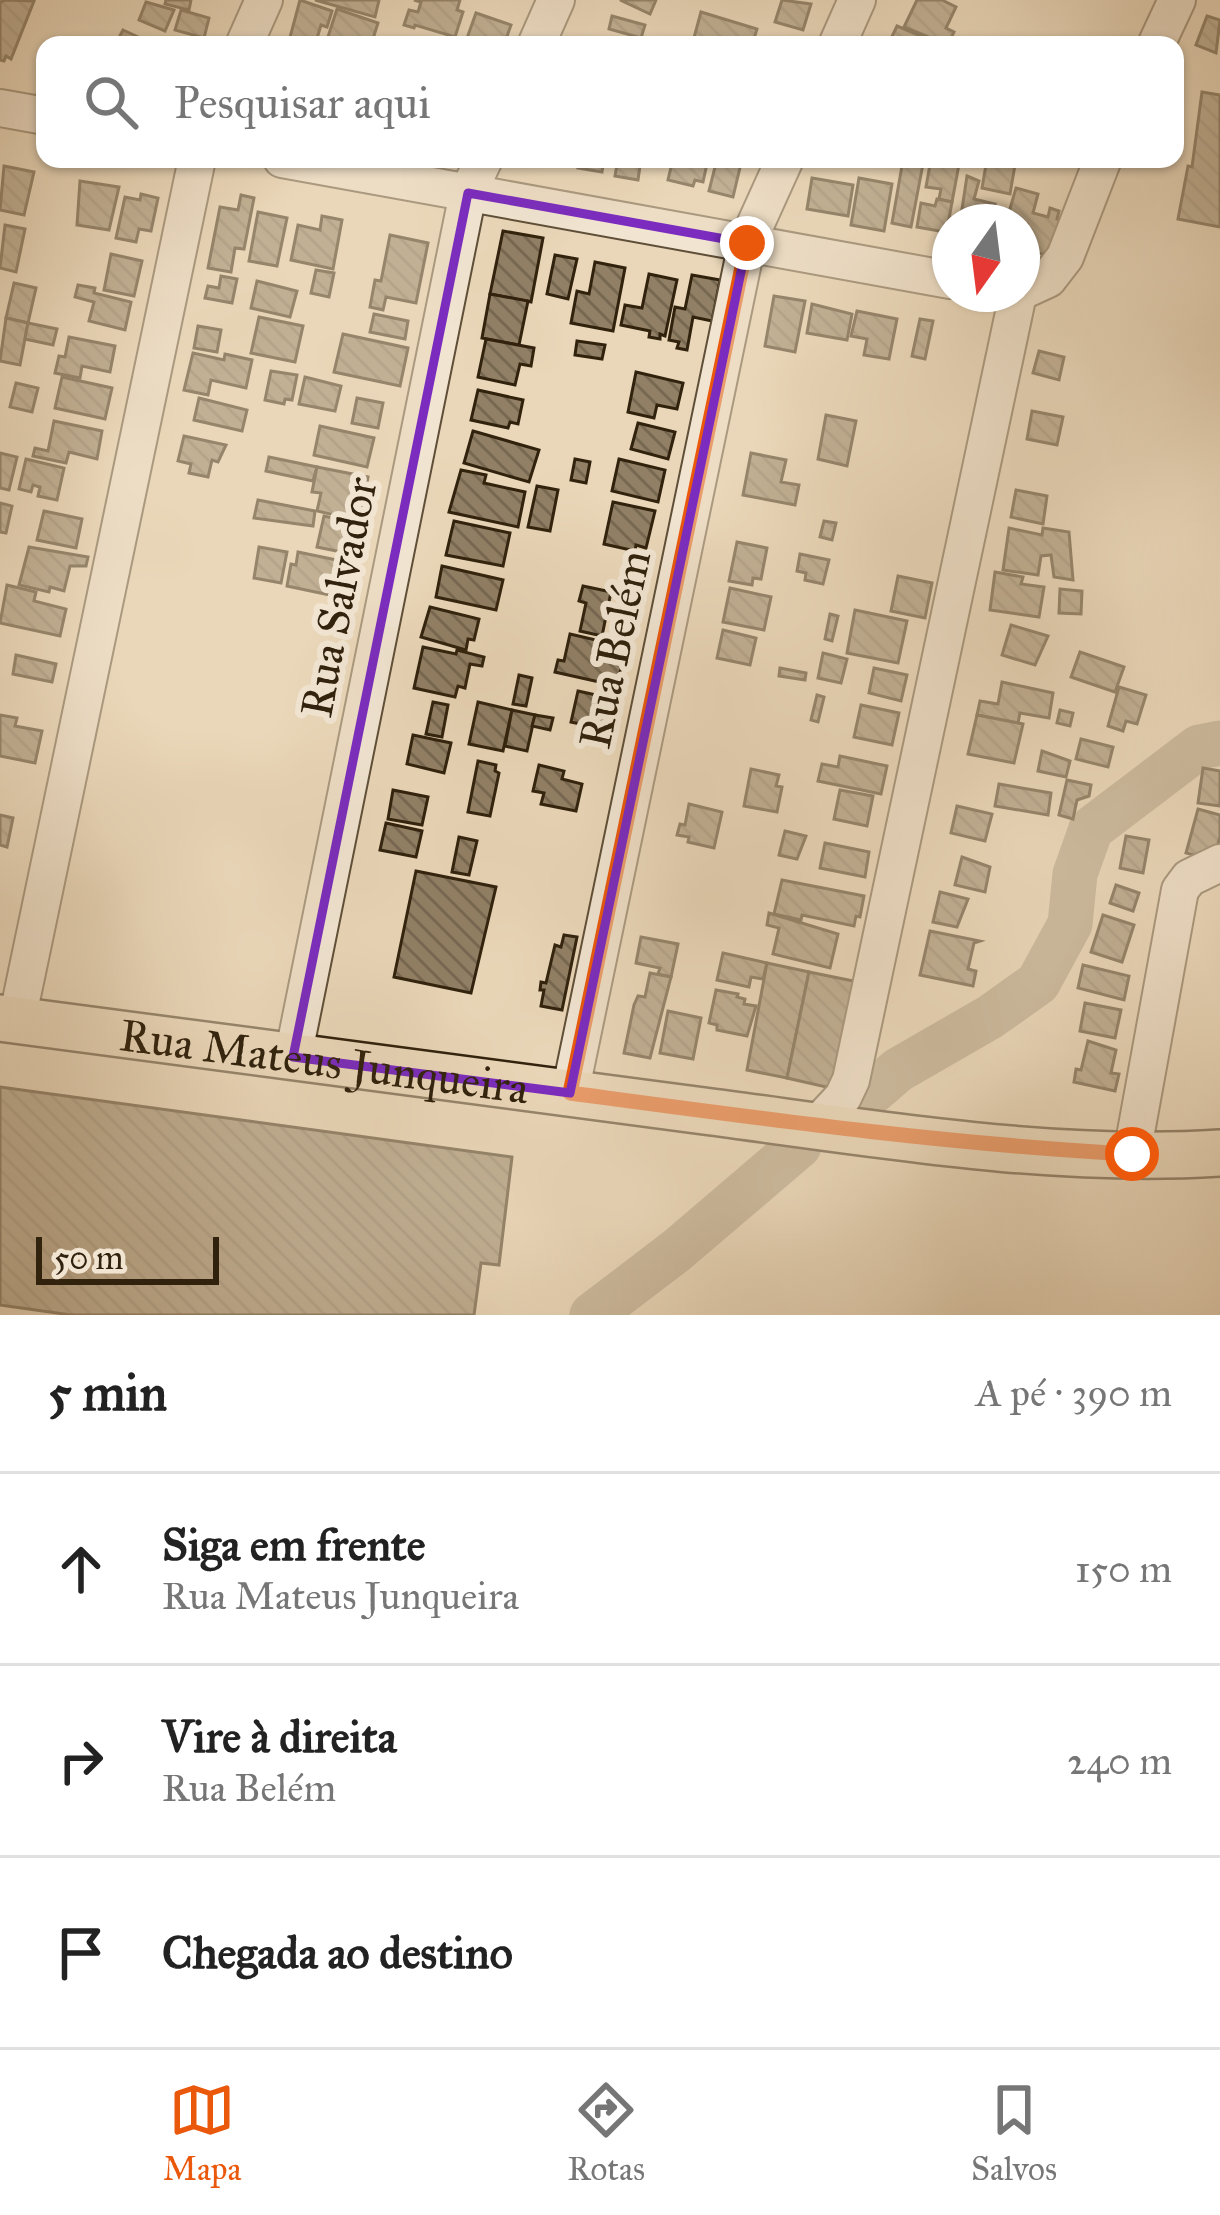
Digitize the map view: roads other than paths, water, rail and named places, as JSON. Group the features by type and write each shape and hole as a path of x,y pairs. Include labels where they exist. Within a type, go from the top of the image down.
{"main road":[{"name":"Rua Mateus Junqueira","path":"9,1019 816,1126 982,1144 1132,1154 1220,1153"}],"street":[{"path":"248,36 264,0"},
{"path":"540,36 556,0"},
{"path":"840,36 857,0"},
{"path":"1160,36 1177,0"},
{"path":"0,108 36,114"},
{"path":"9,1019 195,168"},
{"path":"332,168 932,277"},
{"name":"Rua Salvador","path":"293,1057 469,193 480,168"},
{"name":"Rua Belém","path":"570,1093 747,243 781,168"},
{"path":"1040,283 1065,257 1100,168"},
{"path":"816,1126 851,1080 1016,312"},
{"path":"1132,1154 1180,890 1189,878 1220,863"}],"waterway":[{"path":"869,1095 898,1070 1038,983 1070,924 1075,874 1091,829 1199,747 1220,743"},
{"path":"592,1315 799,1146"}]}
